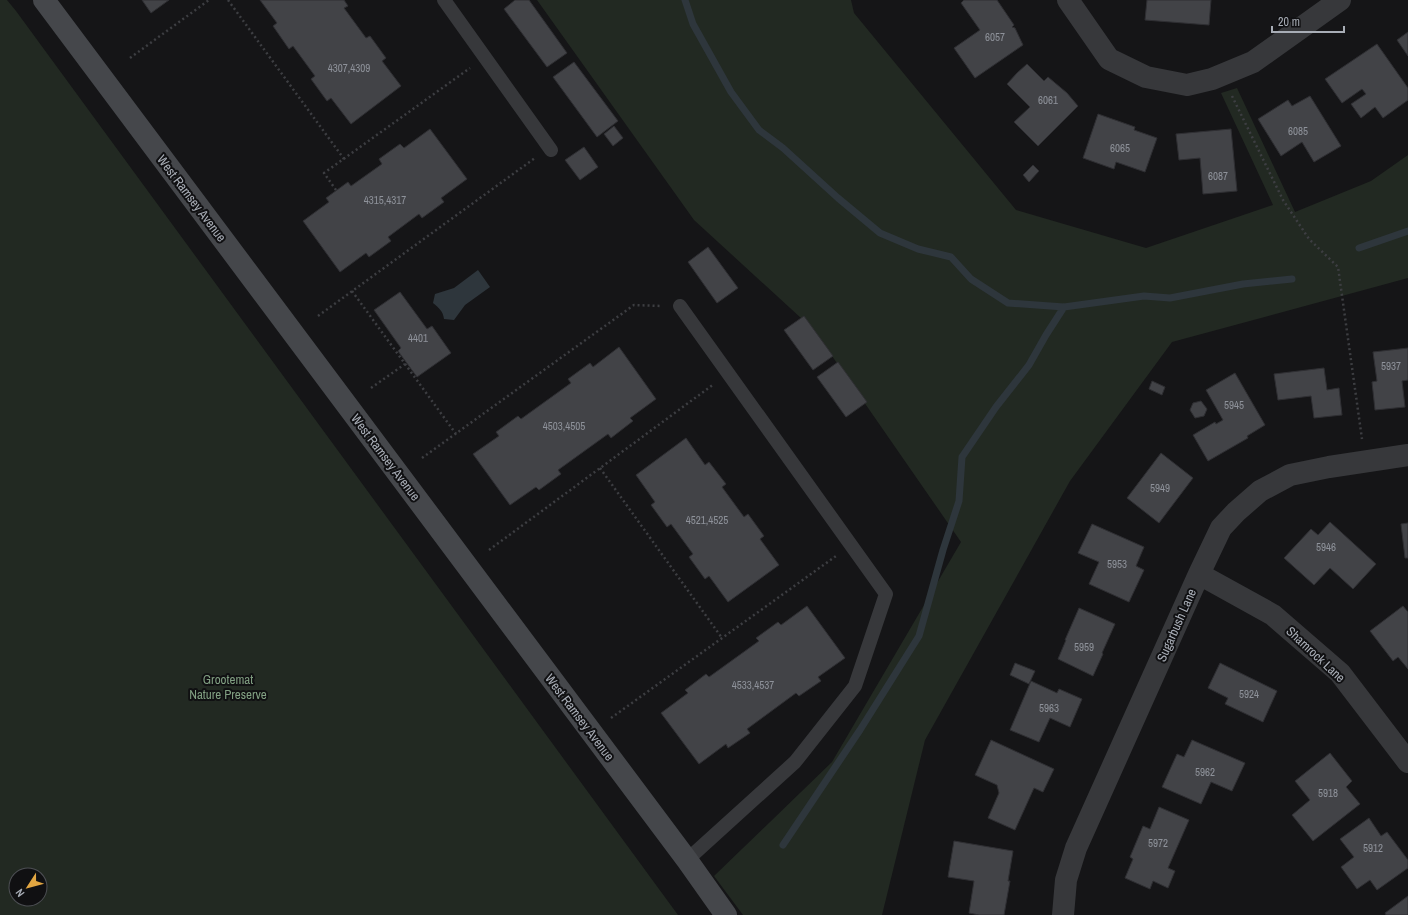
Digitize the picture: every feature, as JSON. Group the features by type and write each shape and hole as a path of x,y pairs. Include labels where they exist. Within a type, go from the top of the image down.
{"street":[{"name":"West Ramsey Avenue","path":"44,0 687,860 726,915"},
{"path":"1068,0 1109,59 1146,77 1187,85 1212,79 1252,62 1340,0"},
{"name":"Sugarbush Lane","path":"1063,915 1066,880 1076,848 1221,528 1236,512 1260,491 1290,475 1408,455"},
{"name":"Shamrock Lane","path":"1199,574 1273,615 1340,673 1408,762"}],"lane":[{"path":"444,0 551,149"},
{"path":"680,306 886,594 855,686 795,762 687,860"}],"path":[{"path":"130,58 209,0"},
{"path":"228,0 344,159"},
{"path":"336,190 324,173 486,57"},
{"path":"1222,75 1283,200 1309,239 1338,267 1366,462"},
{"path":"318,316 551,149"},
{"path":"352,291 456,434"},
{"path":"422,458 634,304 680,306"},
{"path":"371,388 405,364"},
{"path":"489,550 729,374"},
{"path":"600,468 722,638"},
{"path":"611,718 850,545"}],"green space":[{"name":"Grootemat Nature Preserve","path":"0,0 7,0 16,11 678,915 0,915"},
{"path":"537,0 851,0 854,13 1016,210 1146,248 1273,205 1221,93 1237,88 1295,212 1371,181 1408,155 1408,278 1172,342 1070,481 925,740 882,915 743,915 714,876 832,762 961,542 814,330 694,220"}],"shaded area":[{"path":"478,270 490,287 465,305 454,320 444,319 442,312 433,303 435,294 454,288"}],"building":[{"path":"142,0 169,0 151,13"},
{"path":"260,0 344,0 348,6 344,8 366,38 370,36 386,58 382,61 401,86 351,124 331,98 327,101 311,79 315,76 293,46 289,49 273,26 277,23"},
{"path":"515,0 529,0 567,53 547,67 504,9"},
{"path":"964,0 997,0 1014,25 1012,27 1015,28 1023,45 975,78 954,48 980,30 961,3"},
{"path":"1147,0 1211,0 1209,25 1145,20"},
{"path":"1408,32 1408,56 1397,40"},
{"path":"1377,44 1408,88 1408,100 1383,118 1375,107 1361,118 1351,104 1366,94 1362,89 1342,103 1325,79"},
{"path":"574,62 618,121 597,137 553,77"},
{"path":"1027,64 1044,81 1048,77 1067,93 1078,106 1038,146 1014,122 1030,107 1007,84"},
{"path":"1310,96 1341,146 1314,162 1302,142 1281,156 1258,119 1288,100 1292,106"},
{"path":"1098,114 1135,127 1134,130 1157,138 1145,172 1116,162 1114,169 1083,158"},
{"path":"614,126 623,138 613,146 604,134"},
{"path":"430,129 467,179 441,198 444,202 422,218 419,214 388,237 391,241 369,257 366,253 340,272 303,221 329,202 326,198 348,182 351,186 382,164 379,159 400,144 404,148"},
{"path":"1231,129 1237,191 1203,194 1200,158 1179,160 1176,134"},
{"path":"584,147 598,167 580,180 565,160"},
{"path":"1033,165 1039,171 1029,182 1023,175"},
{"path":"708,247 738,288 717,303 688,262"},
{"path":"400,292 427,329 432,326 451,353 417,377 398,351 401,348 374,310"},
{"path":"804,316 833,356 813,370 784,330"},
{"path":"619,347 656,399 630,418 633,421 611,438 608,434 558,470 561,474 539,490 536,487 510,505 473,454 499,436 496,432 518,416 521,419 571,383 568,379 590,363 593,367"},
{"path":"1408,348 1408,380 1402,381 1405,407 1375,410 1372,382 1377,381 1373,352"},
{"path":"838,362 867,402 846,417 817,377"},
{"path":"1324,368 1327,390 1339,388 1342,415 1314,418 1311,396 1278,400 1274,374"},
{"path":"1235,373 1265,425 1247,436 1248,438 1208,461 1193,435 1215,422 1216,424 1223,420 1206,390"},
{"path":"1152,381 1165,387 1162,395 1149,389"},
{"path":"1201,401 1207,409 1204,416 1195,418 1190,410 1193,403"},
{"path":"686,438 705,465 709,462 726,484 722,487 744,517 748,514 764,536 760,539 779,565 728,602 709,576 705,579 689,557 693,554 671,524 667,527 651,505 655,502 636,475"},
{"path":"1161,453 1193,478 1159,523 1127,498"},
{"path":"1330,522 1376,564 1353,589 1330,568 1314,585 1284,558 1311,529 1318,535"},
{"path":"1408,523 1408,558 1405,558 1401,524"},
{"path":"1092,524 1144,547 1136,566 1144,570 1129,602 1089,584 1099,562 1078,553"},
{"path":"807,606 845,658 818,677 821,681 799,696 796,693 747,729 750,733 728,748 726,744 699,764 661,713 688,693 685,690 706,674 709,677 759,641 756,638 778,622 781,625"},
{"path":"1403,606 1408,612 1408,669 1398,657 1393,661 1370,631"},
{"path":"1079,608 1115,624 1093,676 1058,659"},
{"path":"1015,663 1035,671 1029,684 1010,675"},
{"path":"1220,663 1277,691 1263,722 1225,704 1228,698 1208,688"},
{"path":"1031,681 1057,693 1059,689 1082,699 1070,727 1050,718 1039,742 1010,730"},
{"path":"991,740 1054,769 1043,792 1034,788 1015,830 988,818 999,793 997,785 975,775"},
{"path":"1192,740 1245,763 1232,791 1211,782 1201,804 1162,787 1177,754 1184,757"},
{"path":"1330,753 1352,781 1346,787 1360,804 1313,841 1292,815 1310,800 1295,781"},
{"path":"1159,807 1189,820 1168,868 1175,871 1168,888 1153,881 1150,889 1125,878 1133,859 1130,857 1143,826 1150,829"},
{"path":"1369,818 1381,836 1387,832 1408,860 1408,868 1377,890 1370,880 1357,889 1341,867 1354,857 1340,839"},
{"path":"954,841 1013,851 1008,881 1010,881 1004,915 979,915 969,913 974,881 948,877"},
{"path":"1408,896 1408,915 1386,915 1385,913"}],"waterway":[{"path":"685,0 693,24 731,92 759,130 783,148 838,198 880,233 918,249 951,257 971,279 1008,303 1064,307 1144,296 1170,298 1243,284 1292,279"},
{"path":"1359,248 1408,231"},
{"path":"783,845 860,730 919,636 943,550 959,501 962,457 996,407 1029,365 1064,307"}]}
